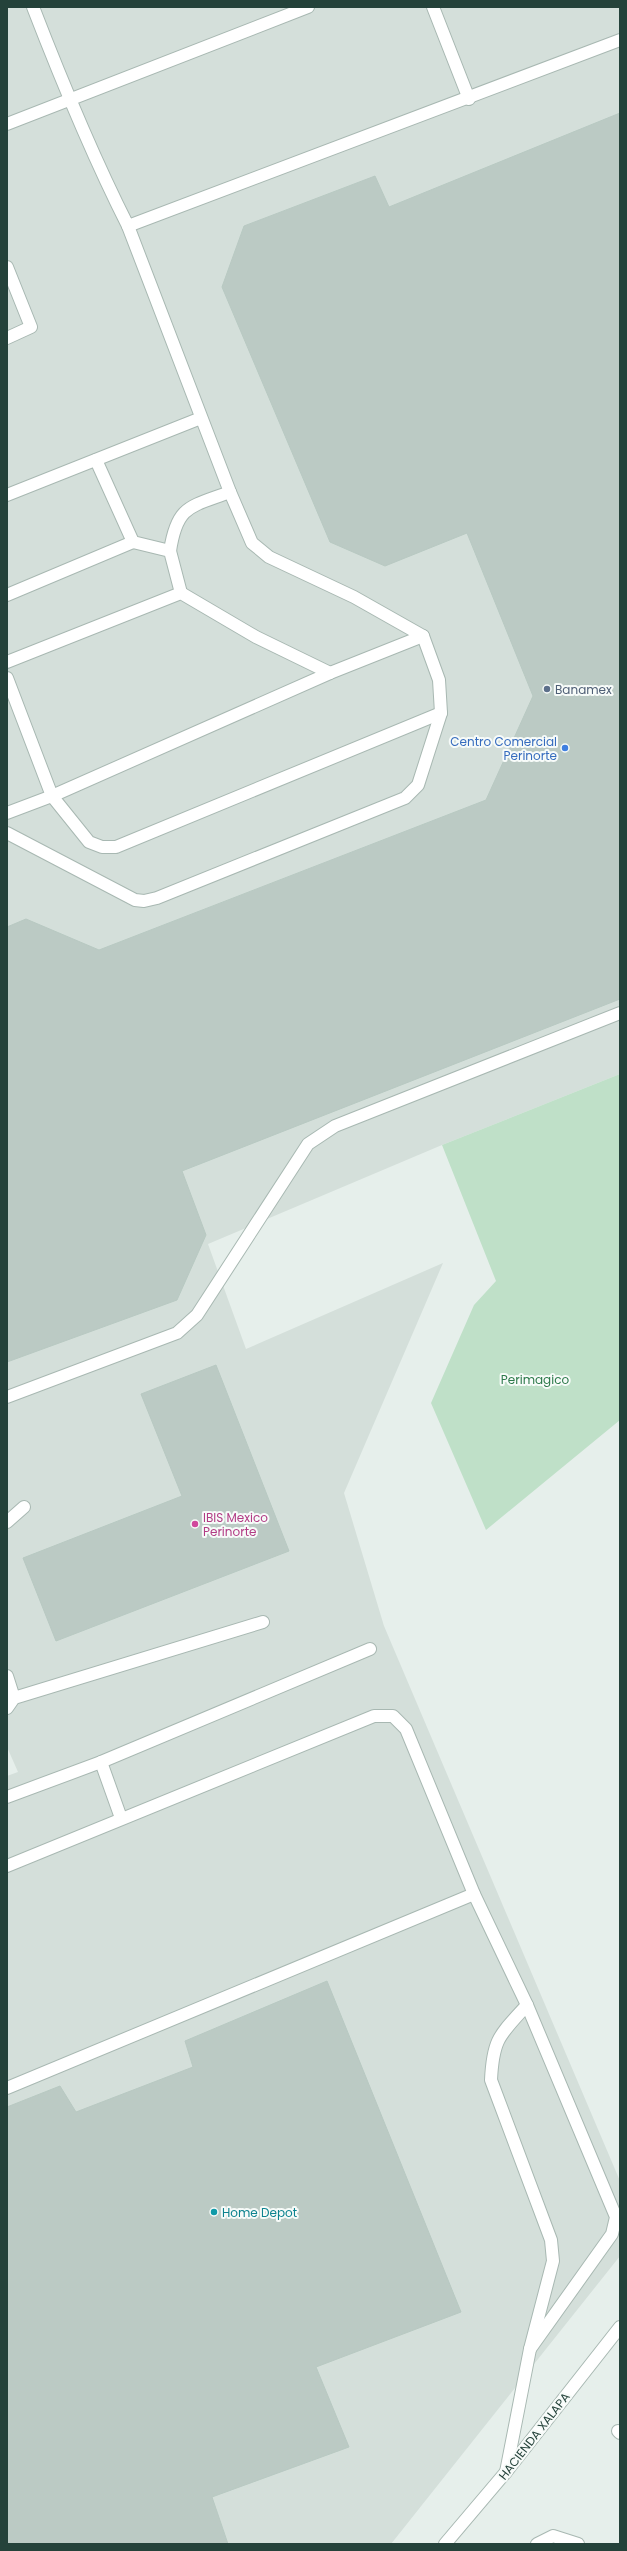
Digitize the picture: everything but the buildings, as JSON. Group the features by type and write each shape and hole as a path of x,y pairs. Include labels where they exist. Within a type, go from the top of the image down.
{"street":[{"path":"7,834 135,900 144,901 157,898 406,798 418,785 441,712 439,680 423,636 354,597 269,557 252,542 230,492 128,226 100,170 70,101 34,7"},
{"path":"7,124 70,101 308,7"},
{"path":"433,7 470,99"},
{"path":"128,226 470,99 620,40"},
{"path":"7,267 31,327 7,338"},
{"path":"7,495 201,418"},
{"path":"96,460 133,542"},
{"path":"230,492 196,505 180,515 173,531 170,551 180,593 256,637 330,673"},
{"path":"7,594 133,542 170,551"},
{"path":"7,662 180,593"},
{"path":"7,813 52,796 330,673 423,636"},
{"path":"7,678 52,796 89,842 102,847 116,847 441,712"},
{"path":"7,1397 177,1333 197,1315 308,1144 335,1126 620,1012"},
{"path":"7,1522 24,1507"},
{"path":"7,1676 11,1703 264,1622"},
{"path":"7,1797 101,1762 370,1649"},
{"path":"7,1866 374,1716 393,1716 406,1729 474,1894 528,2005 616,2217 612,2234 530,2349"},
{"path":"101,1762 122,1818"},
{"path":"7,2088 474,1894"},
{"path":"506,2472 530,2349 553,2261 551,2240 490,2080 492,2056 498,2038 528,2005"},
{"name":"HACIENDA XALAPA","path":"445,2544 506,2472 620,2327"},
{"path":"537,2544 553,2536 578,2544"}],"shaded area":[{"path":"620,7 620,1074 442,1145 208,1244 246,1349 443,1263 344,1493 384,1626 620,2181 620,2256 391,2544 7,2544 7,1776 18,1772 7,1747 7,8"}],"green space":[{"name":"Perimagico","path":"620,1074 620,1420 486,1530 431,1403 474,1305 496,1281 442,1145"}],"place":[{"name":"Banamex","path":"547,689"},
{"name":"Centro Comercial Perinorte","path":"565,748"},
{"name":"IBIS Mexico Perinorte","path":"195,1524"},
{"name":"Home Depot","path":"214,2212"}]}
